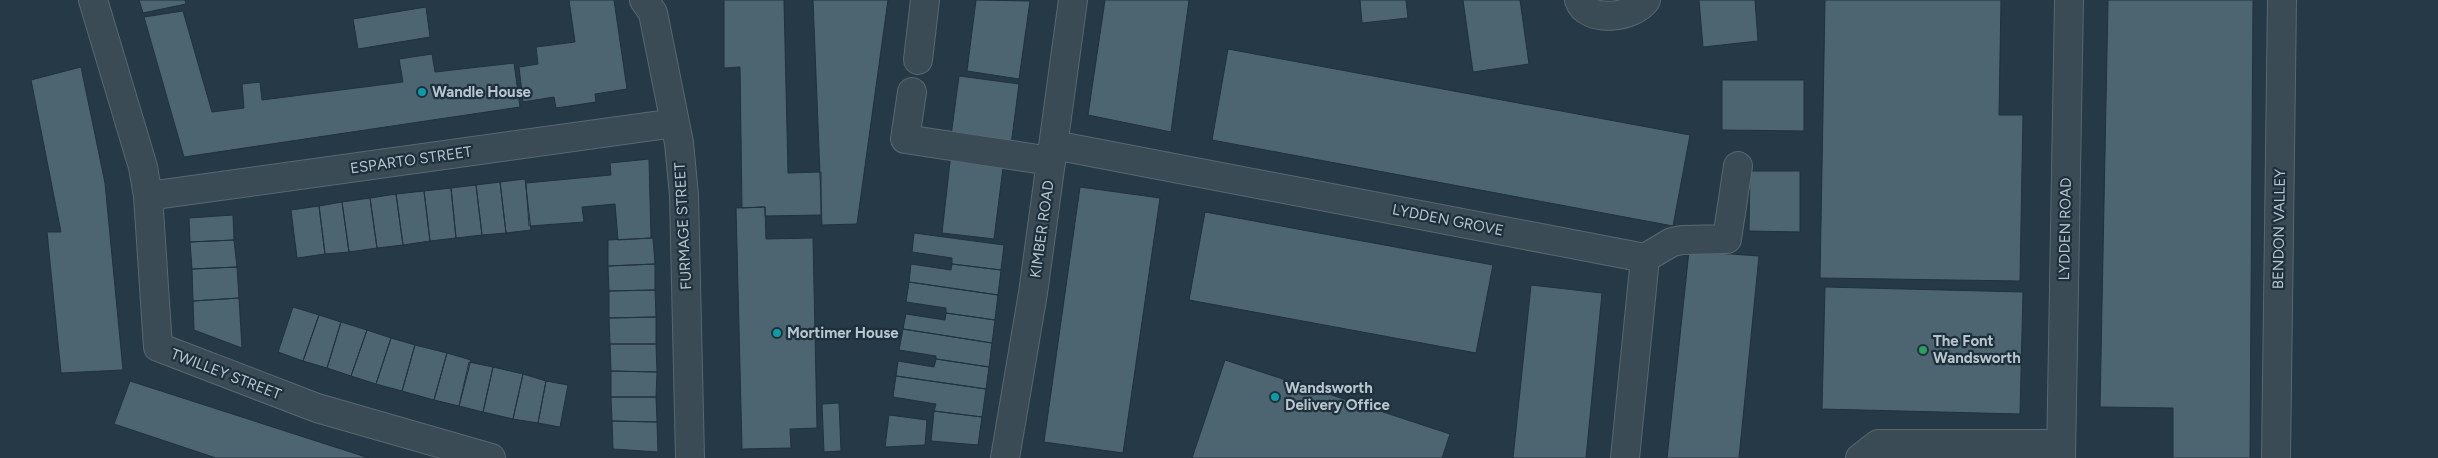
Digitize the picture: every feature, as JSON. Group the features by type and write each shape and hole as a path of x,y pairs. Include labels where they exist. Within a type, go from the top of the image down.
{"street":[{"name":"TWILLEY STREET","path":"93,0 143,167 148,196 158,347 164,351 316,408 491,458"},
{"name":"FURMAGE STREET","path":"644,0 653,13 675,123 684,195 690,458"},
{"path":"918,60 925,0"},
{"name":"KIMBER ROAD","path":"1005,458 1033,293 1073,0"},
{"path":"1579,0 1584,11 1596,16 1632,12 1646,0"},
{"name":"LYDDEN ROAD","path":"2061,451 2069,0"},
{"name":"BENDON VALLEY","path":"2276,458 2282,0"},
{"name":"LYDDEN GROVE","path":"912,92 905,139 1052,153 1645,258"},
{"name":"ESPARTO STREET","path":"148,196 675,123"},
{"path":"1625,458 1645,258 1672,242 1728,239 1738,166"},
{"path":"1860,458 1878,444 2061,451"}],"building":[{"path":"139,0 185,0 186,4 143,13"},
{"path":"569,0 614,0 627,89 595,94 596,102 556,108 554,97 523,102 519,67 538,64 536,47 575,42"},
{"path":"724,0 784,0 788,173 821,172 821,215 765,216 765,207 742,208 740,67 724,68"},
{"path":"813,0 888,0 857,224 822,225"},
{"path":"976,0 1030,1 1019,79 967,71"},
{"path":"1105,0 1189,0 1171,132 1088,115"},
{"path":"1360,0 1406,0 1408,18 1362,23"},
{"path":"1463,0 1520,0 1529,64 1473,72"},
{"path":"1699,0 1755,0 1758,41 1703,47"},
{"path":"1825,0 2001,0 1999,115 2023,115 2020,281 1820,278"},
{"path":"2108,0 2253,0 2250,458 2173,458 2173,408 2100,407"},
{"path":"426,7 430,37 358,49 353,19"},
{"name":"Wandle House","path":"183,11 212,112 244,108 242,84 260,82 262,100 403,82 399,59 432,54 435,72 514,63 520,107 184,157 144,17"},
{"path":"1228,49 1690,135 1673,226 1212,140"},
{"path":"81,67 105,183 123,370 61,373 47,232 61,232 31,80"},
{"path":"959,76 1019,84 1011,145 951,136"},
{"path":"1722,80 1804,80 1804,131 1722,130"},
{"path":"951,153 1004,160 994,239 942,233"},
{"path":"649,159 651,238 618,240 615,204 582,207 584,222 529,226 526,183 611,175 610,163"},
{"path":"1750,171 1800,171 1800,232 1749,231"},
{"path":"525,179 531,230 506,233 500,182"},
{"path":"500,182 506,233 482,235 476,185"},
{"path":"476,185 482,235 456,238 451,188"},
{"path":"1080,187 1160,198 1123,453 1044,442"},
{"path":"451,188 456,238 430,241 424,191"},
{"path":"424,191 430,241 403,245 396,194"},
{"path":"396,194 403,245 377,248 370,198"},
{"path":"370,198 377,248 349,252 342,202"},
{"path":"342,202 349,252 325,254 319,206"},
{"path":"319,206 325,254 297,258 291,210"},
{"name":"Mortimer House","path":"765,207 766,239 813,238 817,428 790,429 791,448 742,449 736,208"},
{"path":"1205,212 1493,265 1476,353 1189,300"},
{"path":"233,215 234,240 190,242 189,218"},
{"path":"914,233 1004,245 1001,270 952,264 952,258 912,252"},
{"path":"653,238 655,264 608,266 608,240"},
{"path":"234,240 237,267 192,269 190,242"},
{"path":"1689,251 1759,256 1739,458 1667,458"},
{"path":"655,264 655,290 609,291 608,266"},
{"path":"911,264 951,270 952,264 1001,270 998,295 909,282"},
{"path":"237,267 239,298 193,301 192,269"},
{"path":"909,282 998,295 995,320 946,313 946,308 906,302"},
{"path":"1531,285 1602,293 1586,458 1513,458"},
{"name":"The Font Wandsworth","path":"1825,287 2023,292 2020,414 1822,409"},
{"path":"655,290 656,317 609,318 609,291"},
{"path":"239,298 242,348 194,330 193,301"},
{"path":"293,307 319,315 303,361 278,352"},
{"path":"946,313 995,320 992,343 903,329 906,314 945,320"},
{"path":"319,315 341,322 327,368 303,361"},
{"path":"656,317 656,344 610,344 609,318"},
{"path":"341,322 367,330 351,376 327,368"},
{"path":"903,329 992,343 989,367 936,359 936,356 899,350"},
{"path":"367,330 391,338 376,384 351,376"},
{"path":"391,338 415,345 402,391 376,384"},
{"path":"610,344 656,344 657,372 611,371"},
{"path":"415,345 447,353 434,400 402,391"},
{"path":"447,353 471,360 459,406 434,400"},
{"path":"936,359 989,367 986,389 896,376 898,361 934,367"},
{"name":"Wandsworth Delivery Office","path":"1225,360 1450,434 1442,458 1192,458"},
{"path":"469,362 493,367 483,412 459,406"},
{"path":"493,367 523,374 513,419 483,412"},
{"path":"611,371 657,372 656,397 611,397"},
{"path":"523,374 546,381 538,423 513,419"},
{"path":"896,376 986,389 982,417 934,411 936,404 893,397"},
{"path":"130,381 369,458 216,458 114,424"},
{"path":"546,381 568,385 560,427 538,423"},
{"path":"611,397 656,397 657,422 612,421"},
{"path":"839,403 841,451 824,452 822,404"},
{"path":"934,411 982,417 978,445 931,441"},
{"path":"889,415 927,420 925,445 885,447"},
{"path":"612,421 657,422 658,452 613,449"}],"place":[{"name":"Wandle House","path":"422,92"},
{"name":"Mortimer House","path":"777,333"},
{"name":"The Font Wandsworth","path":"1923,350"},
{"name":"Wandsworth Delivery Office","path":"1275,397"}]}
